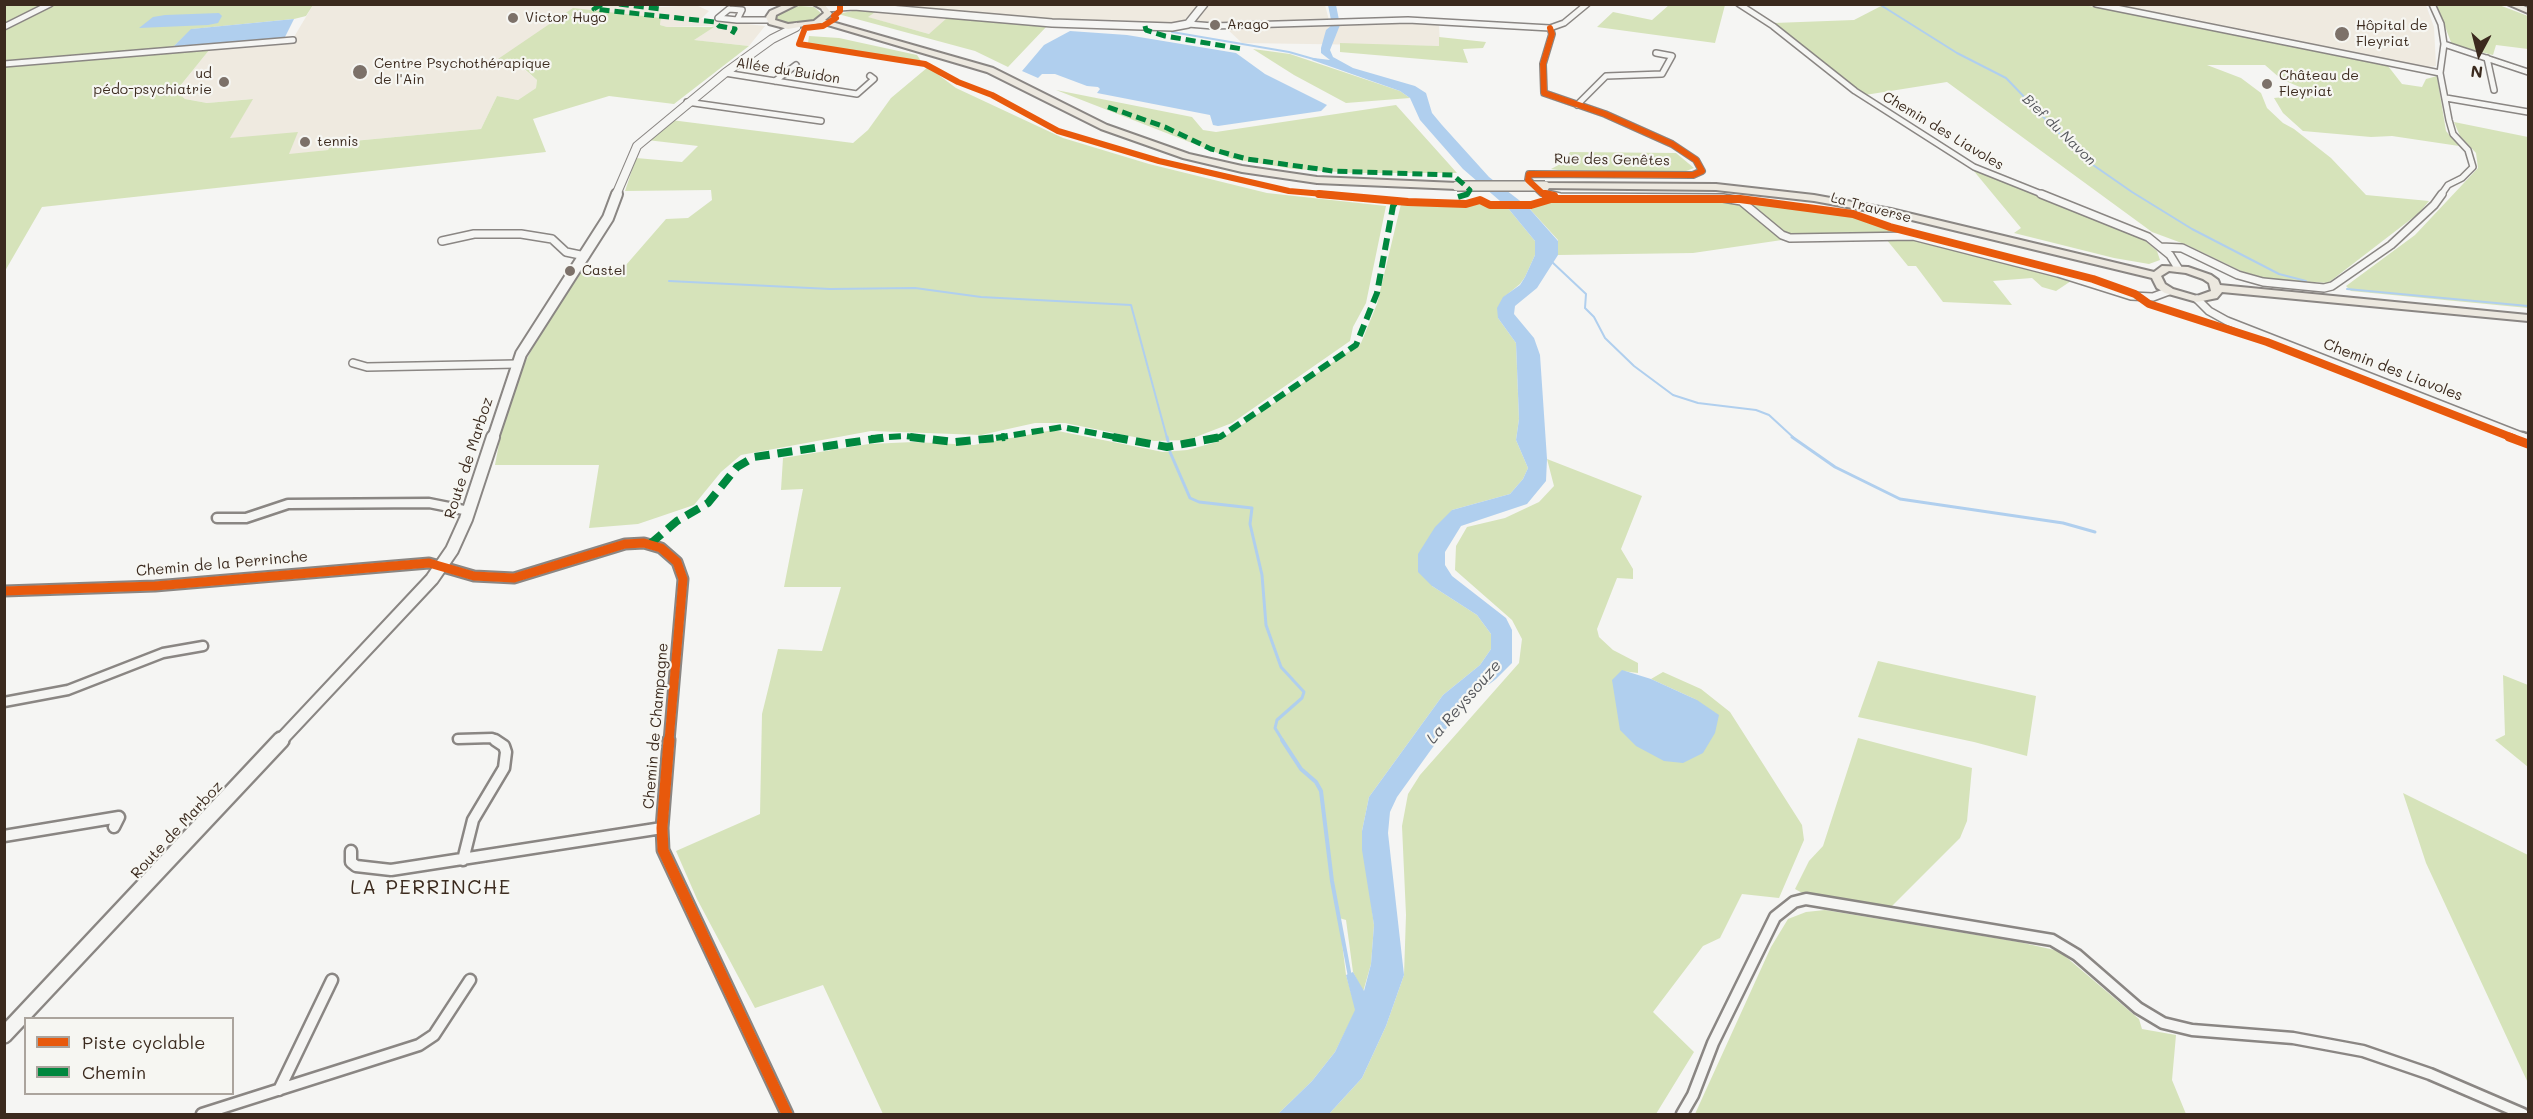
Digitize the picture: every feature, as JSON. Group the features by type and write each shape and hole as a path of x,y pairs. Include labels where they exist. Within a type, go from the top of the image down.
{"main road":[{"path":"784,4 792,5"},
{"path":"2511,4 2529,9"},
{"path":"2522,4 2529,9"},
{"path":"773,19 792,5"},
{"path":"765,7 773,19 796,27 821,21 982,67 1104,127 1186,156 1242,169 1317,180 1457,186 1716,187 1814,198 1891,212 2156,276 2161,286 2169,291 2197,298 2213,296 2217,288"},
{"path":"821,21 823,7"},
{"name":"Route de Marboz","path":"725,73 770,35 773,19"},
{"name":"Route de Marboz","path":"4,1035 369,649 441,565 452,550 469,511 517,364 539,324 585,256 611,210 630,158 637,146 687,102 725,73 772,39 796,27"},
{"path":"2156,276 2162,269 2178,268 2198,273 2217,288 2529,318"}],"street":[{"path":"4,27 50,4"},
{"path":"1188,24 1204,4"},
{"path":"823,7 863,7 1031,22 1120,26 1172,27 1188,24 1203,26 1331,22 1356,18 1550,28 1564,23 1587,4"},
{"name":"Chemin des Liavoles","path":"1739,4 1773,26 1855,92 1974,167 2007,183 2135,231 2161,247 2170,255 2178,268"},
{"path":"2096,4 2385,64 2440,73"},
{"path":"2161,247 2182,248 2238,275 2263,282 2330,288 2391,245 2434,205 2448,185 2462,178 2473,167 2468,150 2453,134 2440,73 2444,44 2440,24 2432,4"},
{"path":"738,20 773,19"},
{"name":"Rue des Genêtes","path":"1550,28 1552,34 1543,64 1544,93 1605,114 1672,144 1696,160 1701,171 1692,175 1529,174 1527,180 1548,195 1723,198 1741,201 1782,235 1790,237 1913,236 2058,273 2131,296 2153,297 2169,291"},
{"path":"4,64 293,40"},
{"path":"2444,44 2529,72"},
{"path":"1577,105 1606,76 1662,74 1672,56 1656,53"},
{"path":"2487,58 2494,90"},
{"path":"775,81 796,65"},
{"name":"Allée du Buidon","path":"725,73 857,94 874,79 870,76"},
{"path":"2446,98 2529,112"},
{"path":"687,102 807,121 821,121"},
{"path":"442,241 474,234 521,234 552,239 566,252 585,256"},
{"name":"Chemin des Liavoles","path":"2197,298 2209,311 2227,321 2529,439"},
{"path":"353,363 367,367 517,364"},
{"path":"217,518 246,518 288,504 429,503 469,511"},
{"name":"Chemin de Champagne","path":"441,565 474,576 514,578 607,549 638,543 661,548 677,562 683,579 682,600 662,828 663,850 722,971 787,1114"},
{"name":"Chemin de la Perrinche","path":"4,591 155,586 410,564 441,565"},
{"path":"4,702 68,690 163,653 203,646"},
{"path":"458,739 492,738 504,746 506,752 504,768 473,820 463,860"},
{"path":"4,836 119,817 114,827"},
{"path":"351,851 349,857 356,866 377,870 463,860 662,828"},
{"path":"1682,1114 1693,1095 1713,1043 1775,918 1794,902 1806,899 2052,940 2077,955 2138,1008 2163,1023 2192,1030 2293,1038 2362,1051 2430,1074 2523,1114"},
{"path":"279,1090 332,980"},
{"path":"202,1114 429,1040 470,980"}],"shaded area":[{"name":"Centre Psychothérapique de l'Ain","path":"627,4 662,7 696,5 709,11 701,19 765,26 749,46 693,40 713,26 667,27 660,25 661,18 499,59 519,65 537,80 536,88 518,100 497,96 481,129 332,143 328,150 288,155 297,133 229,139 252,99 207,103 185,99 176,91 210,49 291,42 313,5"},
{"path":"814,5 1325,5 1330,24 1404,21 1439,24 1440,46 1242,43 1226,28 1112,29 984,22 929,34 867,17 876,12 847,11"},
{"name":"Hôpital de Fleyriat","path":"2106,5 2426,5 2434,27 2436,66 2420,68"}],"green space":[{"path":"4,5 313,5 306,16 294,19 192,29 172,48 5,63"},
{"path":"1669,5 1725,5 1715,43 1597,27 1613,12 1652,20"},
{"path":"1883,5 2084,5 2388,66 2402,84 2422,87 2426,79 2437,76 2446,131 2459,146 2392,136 2371,137 2303,131 2283,113 2274,98 2302,95 2318,97 2316,94 2281,79 2265,65 2207,65 2241,78 2261,93 2267,108 2283,123 2331,158 2366,195 2429,201 2419,213 2328,283 2268,279 2241,271 2187,245 2152,232 1947,82 1865,95 1774,23 1854,20"},
{"path":"2437,5 2499,5 2528,16 2528,49 2496,45 2493,55 2452,45"},
{"path":"800,6 814,7 822,14 810,22 788,24 775,18 785,9"},
{"path":"573,8 661,18 660,25 667,27 714,27 694,40 749,46 674,104 609,96 533,119 546,152 42,207 5,271 5,66 210,49 176,91 185,99 207,103 253,99 230,138 298,132 289,154 328,150 332,143 481,129 497,96 518,100 536,88 537,80 520,65 498,59"},
{"path":"857,10 877,11 868,17 929,34 947,18 1047,26 1008,67 975,51 838,14"},
{"path":"809,36 839,38 917,55 921,61 824,47 808,43"},
{"path":"1439,37 1486,42 1483,48 1463,49 1468,63 1340,52 1340,43 1439,46"},
{"path":"1253,49 1290,54 1400,91 1410,98 1346,103 1294,75"},
{"path":"928,67 956,88 1063,138 1149,164 1267,193 1386,206 1366,303 1353,327 1350,341 1232,423 1188,440 1154,441 1065,423 1035,423 981,435 871,431 741,455 721,472 694,505 638,524 589,528 599,465 495,465 501,433 519,374 546,322 580,271 619,273 666,219 688,218 712,200 711,190 625,191 636,158 682,162 698,146 647,140 671,120 853,143 868,130 891,98"},
{"path":"1056,90 1192,117 1203,130 1216,132 1396,105 1457,173 1353,173 1294,169 1233,159"},
{"path":"2454,122 2528,137 2528,308 2351,291 2346,286 2415,235 2478,168 2476,153 2460,136"},
{"path":"1570,152 1676,153 1694,168 1681,173 1551,169 1564,162"},
{"path":"1973,170 2142,238 2157,251 2160,260 2149,264 2114,258 2014,233 2021,228"},
{"path":"1745,200 1848,214 1905,233 1798,237 1783,233"},
{"path":"1553,202 1738,203 1782,240 1693,253 1558,255 1558,240 1528,207"},
{"path":"1479,203 1507,207 1535,241 1535,255 1525,277 1504,297 1498,318 1516,343 1519,419 1516,440 1528,468 1523,479 1510,494 1452,510 1432,586 1477,615 1491,634 1491,649 1480,665 1443,695 1369,797 1362,831 1374,925 1371,964 1363,992 1353,972 1346,920 1339,918 1346,975 1356,1010 1335,1052 1312,1081 1278,1114 883,1114 823,985 755,1008 697,899 676,851 760,814 762,714 778,649 822,651 841,587 784,587 803,489 781,490 783,458 869,444 914,442 974,445 1053,430 1163,452 1187,450 1217,442 1361,343 1377,304 1401,204 1473,206"},
{"path":"1911,238 2055,274 2071,281 2056,291 2042,287 2032,278 1993,281 2012,305 1943,302 1916,266 1908,266 1886,239"},
{"path":"1547,459 1642,496 1621,549 1633,569 1633,579 1617,578 1597,629 1599,637 1613,650 1638,663 1638,673 1622,671 1697,700 1651,679 1663,672 1701,689 1730,712 1802,825 1804,840 1779,898 1742,894 1720,938 1703,946 1653,1012 1694,1052 1656,1114 1329,1114 1362,1078 1386,1026 1404,975 1406,915 1402,826 1408,794 1420,775 1519,663 1522,639 1512,620 1455,570 1456,546 1467,527 1505,518 1539,502 1554,486"},
{"path":"1878,661 2036,696 2027,756 1858,717"},
{"path":"2503,675 2528,685 2528,767 2495,740 2505,735"},
{"path":"1858,738 1972,768 1967,821 1960,838 1890,908 1841,898 1804,894 1795,889 1809,861 1823,846"},
{"path":"2403,793 2528,855 2528,1083 2426,863"},
{"path":"1825,910 2019,942 2059,951 2139,1019 2142,1029 2176,1035 2172,1080 2186,1114 1695,1114 1771,947 1788,919 1806,912"}],"water":[{"name":"La Reyssouze","path":"1328,5 1336,5 1340,25 1330,50 1333,57 1353,68 1415,86 1426,93 1432,113 1442,125 1489,177 1528,207 1558,241 1558,255 1537,288 1515,306 1514,314 1534,338 1540,355 1547,459 1546,481 1527,504 1461,526 1445,552 1445,565 1452,576 1506,618 1512,630 1512,663 1475,695 1451,722 1397,797 1390,812 1388,833 1404,975 1386,1026 1362,1078 1329,1114 1278,1114 1312,1081 1335,1052 1355,1010 1346,975 1353,972 1364,991 1371,964 1374,925 1362,850 1362,831 1369,797 1443,695 1480,665 1491,649 1491,634 1477,615 1432,586 1418,572 1418,554 1435,527 1452,510 1510,494 1523,479 1528,468 1516,440 1519,419 1516,343 1498,318 1497,308 1503,297 1520,285 1525,277 1535,255 1535,241 1507,207 1463,169 1420,120 1410,98 1400,91 1312,60 1314,58 1330,60 1321,53 1326,30 1332,25"},
{"path":"219,13 222,16 218,23 208,25 139,28 153,17"},
{"path":"294,19 284,39 172,48 191,29"},
{"path":"1070,31 1127,35 1236,53 1265,74 1327,105 1321,111 1218,126 1213,125 1210,115 1097,93 1100,89 1098,87 1087,86 1055,74 1042,74 1038,78 1022,71 1044,45"},
{"path":"1622,670 1651,679 1697,700 1719,715 1715,733 1703,753 1683,763 1664,761 1636,746 1620,730 1612,680"}],"waterway":[{"name":"Bief du Navon","path":"1879,4 1957,53 2006,78 2083,158 2132,192 2192,229 2279,274 2306,281"},
{"path":"1172,32 1289,52 1317,60"},
{"path":"1552,262 1586,294 1585,308 1594,317 1605,338 1634,366 1673,395 1698,403 1756,410 1769,415 1794,438"},
{"path":"669,281 830,289 915,288 981,297 1131,305 1167,438"},
{"name":"Bief du Navon","path":"2347,289 2528,306"},
{"path":"1167,437 1168,441"},
{"path":"1792,437 1835,467 1900,499 2063,523 2095,532"},
{"path":"1170,452 1190,498 1199,502 1252,508 1250,524 1262,575 1266,625 1281,667 1304,692 1302,698 1277,720 1275,728 1283,741"},
{"path":"1282,740 1301,769 1316,782 1321,791 1332,881 1350,977"}],"marked path":[{"path":"602,4 594,9 715,22 719,26 735,29 732,34"},
{"path":"619,4 660,9"},
{"path":"1145,26 1146,30 1165,36 1242,49"},
{"path":"1108,107 1165,127 1211,149 1247,159 1333,171 1453,175 1470,190 1467,196 1458,197"},
{"path":"650,544 677,521 708,503 737,467 754,457 878,437 905,436 955,442 985,440 1062,427 1167,447 1220,437 1356,345 1377,293 1393,206 1398,199"}],"cycle path":[{"name":"La Traverse","path":"840,4 840,11 834,16 836,18 823,26 805,28 799,44 925,64 958,82 992,95 1058,131 1159,161 1289,191 1408,202 1466,204 1480,200 1490,205 1531,205 1551,199 1740,199 1815,207 1853,214 1890,227 2093,279 2135,294 2149,304 2267,342 2528,444"},
{"path":"1550,28 1552,34 1543,64 1544,93 1605,114 1672,144 1696,160 1702,171 1693,175 1529,174 1528,180 1542,193 1554,196"},
{"path":"4,591 155,586 429,563 474,576 514,578 625,544 644,543 661,548 677,562 683,579 662,828 663,850 787,1114"}],"place":[{"name":"Victor Hugo","path":"513,18"},
{"name":"Arago","path":"1215,25"},
{"name":"Hôpital de Fleyriat","path":"2342,34"},
{"name":"Centre Psychothérapique de l'Ain","path":"360,72"},
{"name":"ud pédo-psychiatrie","path":"224,82"},
{"name":"Château de Fleyriat","path":"2267,84"},
{"name":"tennis","path":"305,142"},
{"name":"Castel","path":"570,271"}],"district":[{"name":"LA PERRINCHE","path":"431,888"}]}
